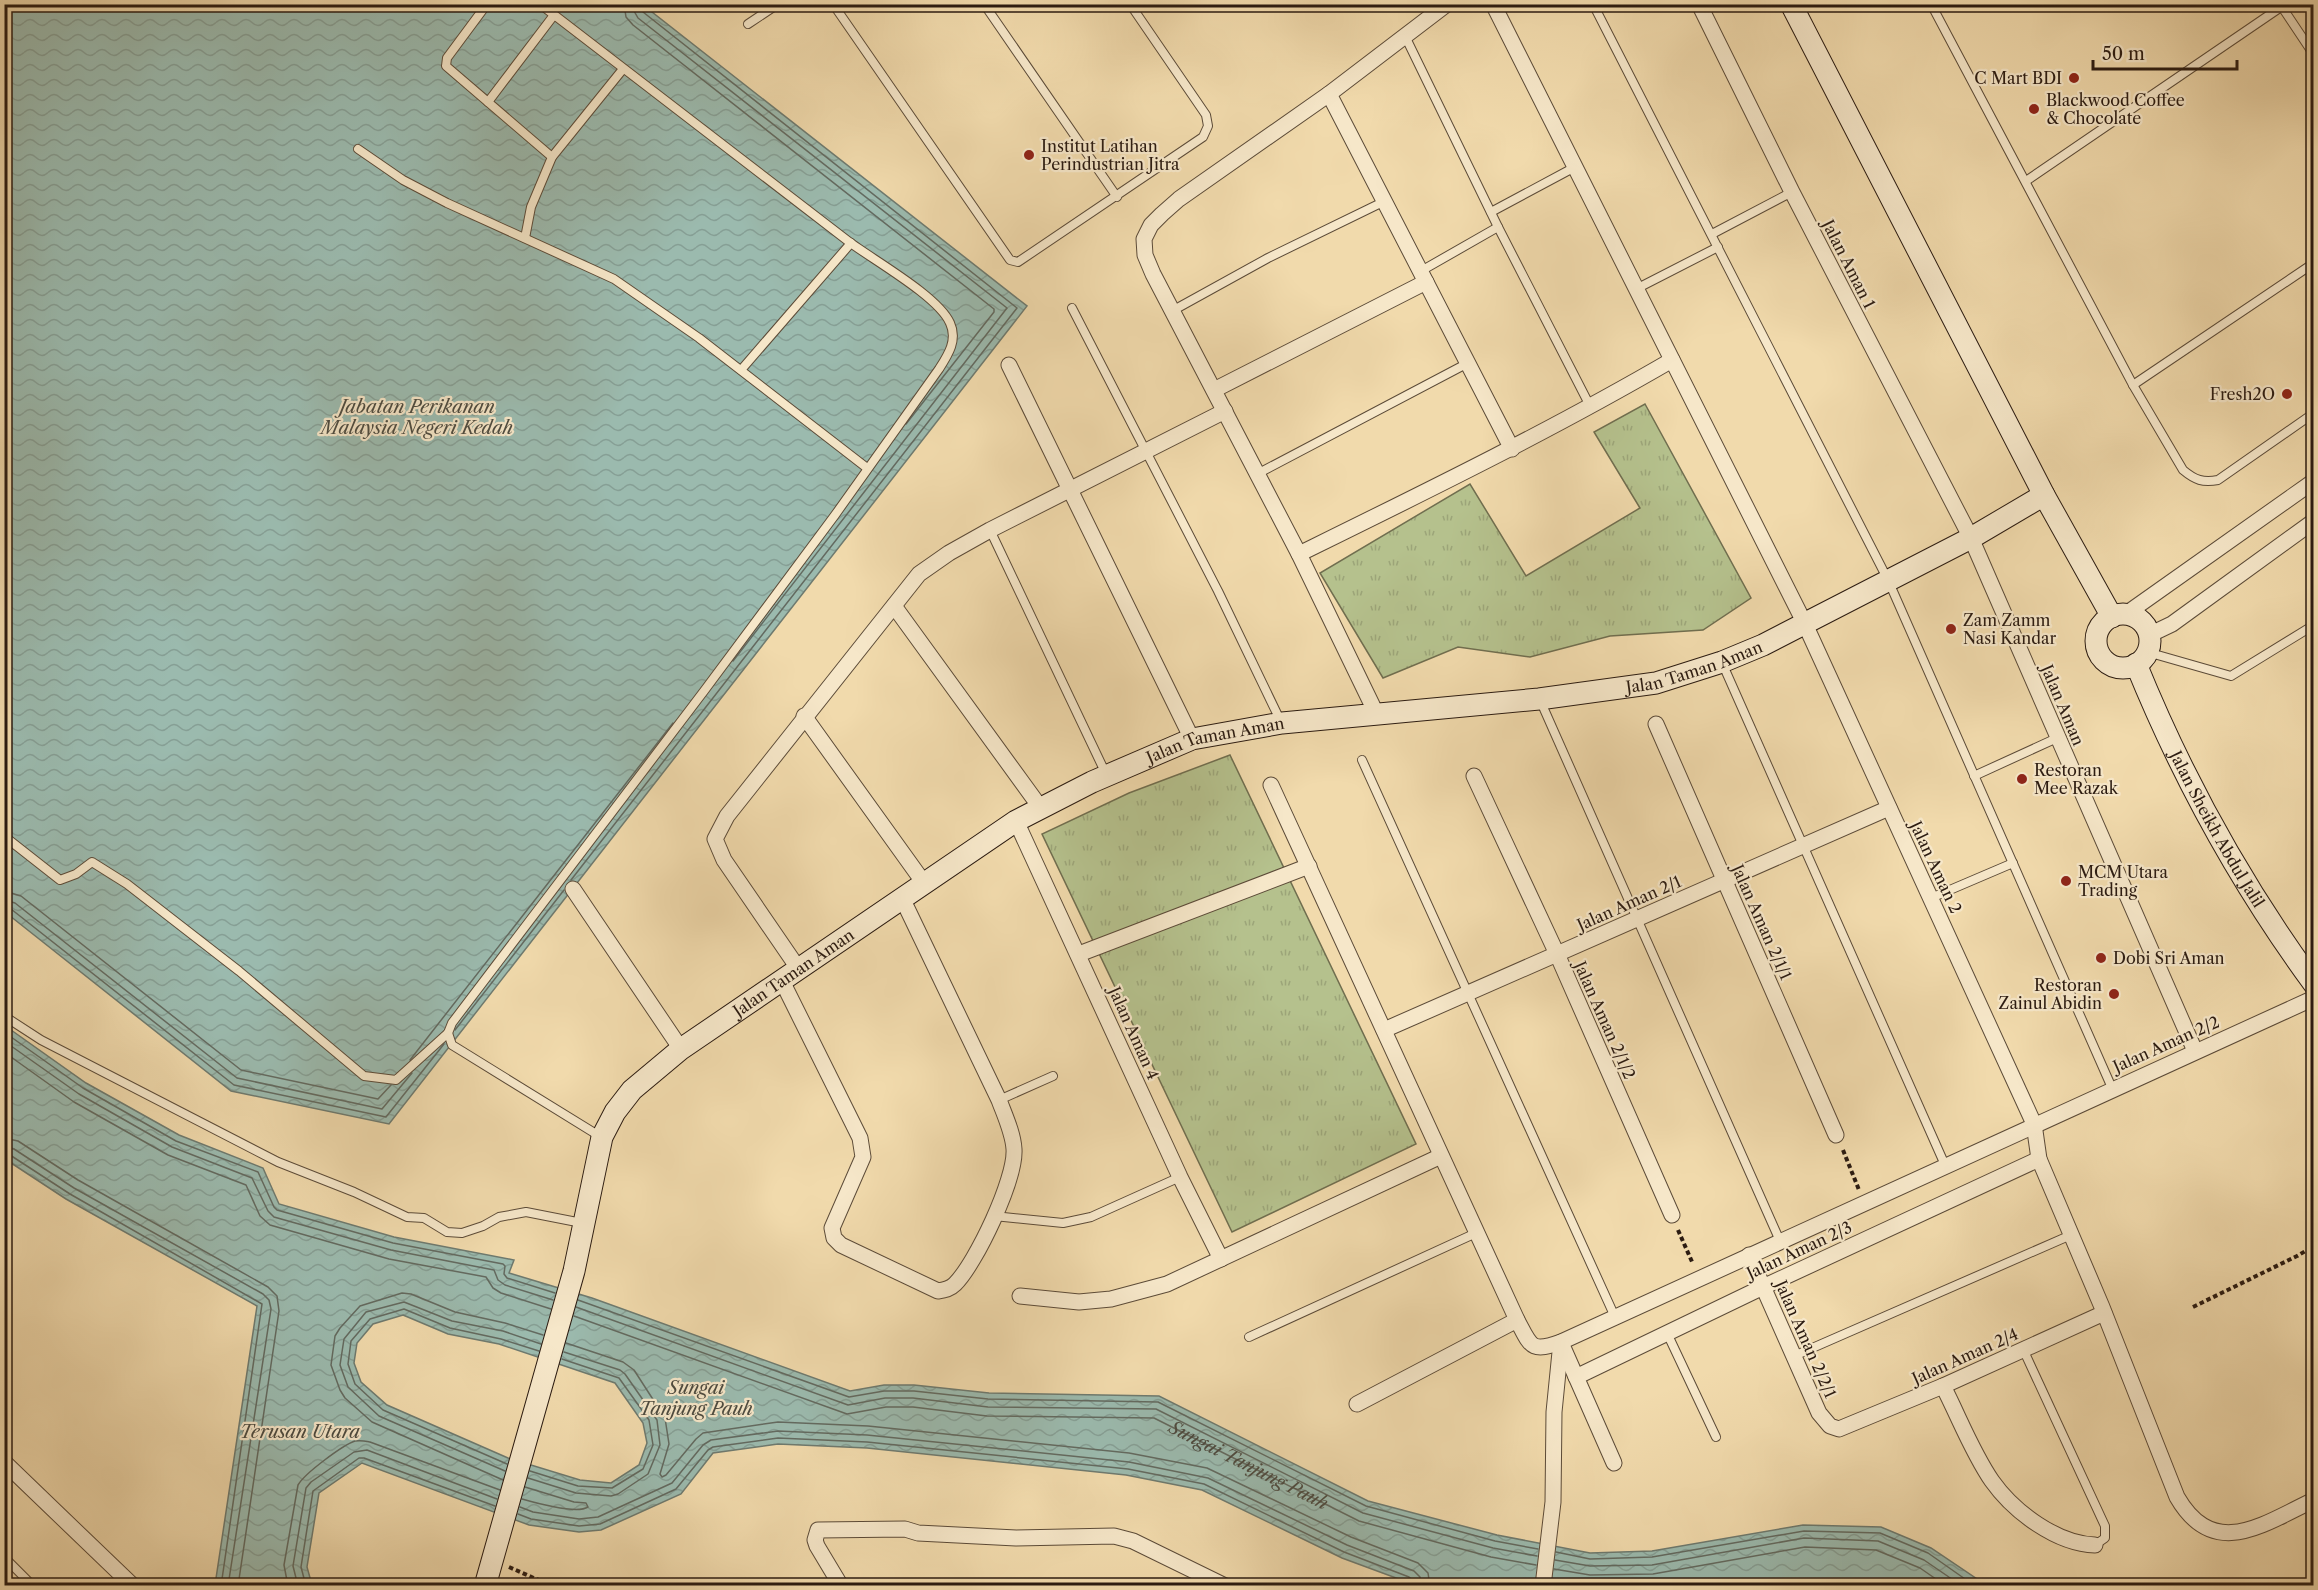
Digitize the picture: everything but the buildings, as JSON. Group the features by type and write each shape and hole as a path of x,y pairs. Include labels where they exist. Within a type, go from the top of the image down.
{"street":[{"path":"1376,713 1299,554 1145,255 1144,239 1152,225 1179,199 1329,94 1447,4"},
{"name":"Jalan Aman 2","path":"1493,4 1805,624 1931,898 2034,1124 2039,1159 2104,1313 2177,1497 2187,1514 2201,1526 2217,1532 2240,1532 2254,1528 2313,1500"},
{"name":"Jalan Aman 1","path":"1699,4 1792,192 1971,538"},
{"path":"1791,4 2044,495 2119,616 2141,621 2144,650"},
{"path":"1329,94 1512,449"},
{"path":"1214,390 1424,277"},
{"path":"1299,554 1591,408 1672,360"},
{"path":"1009,364 1192,739"},
{"path":"902,898 999,1100 1014,1150 1011,1172 994,1216 966,1270 953,1285 946,1290 938,1291 842,1245 834,1238 832,1228 863,1157 860,1138 789,974 724,860 715,839 727,816 804,716 919,574 949,553 990,530 1225,411"},
{"path":"2313,481 2119,616 2104,621 2096,637 2099,653 2112,665 2120,668 2172,624 2313,521"},
{"name":"Jalan Taman Aman","path":"485,1586 574,1271 582,1222 602,1137 615,1112 632,1090 681,1049 789,974 1040,807 1192,739 1282,723 1539,699 1656,683 1722,662 1805,624 1971,538 2044,495"},
{"name":"Jalan Aman","path":"1971,538 2195,1051"},
{"path":"894,606 1040,807"},
{"name":"Jalan Sheikh Abdul Jalil","path":"2144,650 2158,718 2222,841 2280,938 2313,984"},
{"path":"804,716 924,883"},
{"name":"Jalan Aman 2/1/1","path":"1656,724 1836,1136"},
{"name":"Jalan Aman 2/1/2","path":"1474,776 1557,954 1672,1215"},
{"path":"1271,785 1516,1320 1357,1404"},
{"name":"Jalan Aman 2/1","path":"1384,1030 1889,808"},
{"name":"Jalan Aman 4","path":"1017,821 1180,1177 1221,1259"},
{"path":"1078,954 1309,866"},
{"path":"573,889 681,1049"},
{"name":"Jalan Aman 2/2","path":"1516,1320 1528,1341 1536,1348 1561,1342 2313,998"},
{"path":"1020,1296 1079,1302 1111,1299 1167,1284 1441,1156"},
{"name":"Jalan Aman 2/3","path":"1576,1377 1762,1287 2039,1159"},
{"name":"Jalan Aman 2/2/1","path":"1749,1256 1819,1413 1830,1426 1839,1429"},
{"name":"Jalan Aman 2/4","path":"1839,1429 1943,1386 2104,1313"},
{"path":"1561,1342 1614,1463"},
{"path":"1543,1586 1553,1502 1554,1412 1561,1342"},
{"path":"1943,1386 1982,1462 2001,1492 2033,1521 2059,1537 2078,1545 2095,1545"},
{"path":"4,1462 133,1586"},
{"path":"841,1586 817,1546 816,1535 819,1530 905,1529 918,1533 1016,1538 1114,1536 1133,1541 1225,1586"}],"lane":[{"path":"487,4 447,58 446,66 552,157"},
{"path":"4,836 60,880 76,874 92,862 127,884 239,971 364,1076 396,1080 448,1033 452,1023 836,515 939,369 950,351 954,337 950,323 925,296 851,243 540,4"},
{"path":"748,24 778,4"},
{"path":"833,4 1011,260 1018,262 1203,137 1208,126 1206,115 1130,4"},
{"path":"984,4 1116,196"},
{"path":"1593,4 1888,580 2112,1088"},
{"path":"1931,4 2133,385 2183,470 2194,479 2206,482 2218,480 2313,412"},
{"path":"2026,181 2281,6 2313,55"},
{"path":"488,102 554,15"},
{"path":"1405,36 1498,227 1591,408"},
{"path":"525,237 531,207 552,157 623,69"},
{"path":"358,149 403,180 614,279 699,338 867,468"},
{"path":"1491,212 1575,167"},
{"path":"1712,234 1792,192"},
{"path":"1172,310 1268,258 1384,201"},
{"path":"1424,277 1498,227"},
{"path":"741,370 851,243"},
{"path":"1636,289 1718,246"},
{"path":"2133,385 2269,295 2313,263"},
{"path":"1072,308 1282,723"},
{"path":"1257,474 1468,363"},
{"path":"990,530 1107,776"},
{"path":"2144,650 2231,676 2313,625"},
{"path":"1722,662 1945,1165"},
{"path":"1539,699 1780,1241"},
{"path":"1974,776 2057,738"},
{"path":"1362,760 1615,1317"},
{"path":"1931,898 2013,863"},
{"path":"4,1016 41,1040 278,1162 354,1192 407,1217 424,1218 447,1232 462,1233 500,1217 526,1212 582,1222"},
{"path":"448,1033 452,1045 602,1137"},
{"path":"999,1100 1053,1076"},
{"path":"994,1216 1063,1223 1091,1217 1180,1177"},
{"path":"1249,1337 1476,1233"},
{"path":"1794,1356 2071,1235"},
{"path":"1667,1333 1716,1437"},
{"path":"2023,1349 2105,1526 2105,1538 2095,1545"},
{"path":"4,1557 33,1586"}],"path":[{"path":"1836,1136 1864,1202"},
{"path":"1672,1215 1700,1278"},
{"path":"2193,1307 2313,1246"},
{"path":"492,1559 536,1579 561,1586"}],"green space":[{"path":"1645,404 1751,598 1703,630 1610,636 1530,657 1458,647 1383,678 1320,573 1470,484 1526,576 1640,508 1594,432"},
{"path":"1230,755 1416,1144 1232,1232 1042,834 1129,793"}],"water":[{"name":"Jabatan Perikanan Malaysia Negeri Kedah","path":"4,5 643,5 1027,306 389,1124 231,1091 5,912"},
{"name":"Sungai Tanjung Pauh","path":"4,1025 86,1083 179,1135 263,1168 279,1204 394,1237 514,1260 509,1273 592,1298 850,1391 884,1385 914,1385 989,1393 1159,1396 1368,1501 1497,1535 1590,1553 1652,1551 1803,1525 1881,1527 1931,1548 1986,1585 1415,1585 1342,1558 1202,1490 1126,1475 867,1448 778,1444 713,1453 681,1494 601,1530 579,1532 529,1525 362,1463 319,1493 307,1567 312,1585 215,1585 257,1306 66,1199 5,1159","holes":["403,1315 448,1334 499,1344 615,1383 643,1423 647,1443 639,1465 611,1483 580,1480 508,1458 387,1405 361,1382 354,1363 357,1343 373,1324"]}],"place":[{"name":"C Mart BDI","path":"2074,78"},
{"name":"Blackwood Coffee & Chocolate","path":"2034,109"},
{"name":"Institut Latihan Perindustrian Jitra","path":"1029,155"},
{"name":"Fresh2O","path":"2287,394"},
{"name":"Zam Zamm Nasi Kandar","path":"1951,629"},
{"name":"Restoran Mee Razak","path":"2022,779"},
{"name":"MCM Utara Trading","path":"2066,881"},
{"name":"Dobi Sri Aman","path":"2101,958"},
{"name":"Restoran Zainul Abidin","path":"2114,994"}],"water label":[{"name":"Terusan Utara","path":"300,1432"}]}
